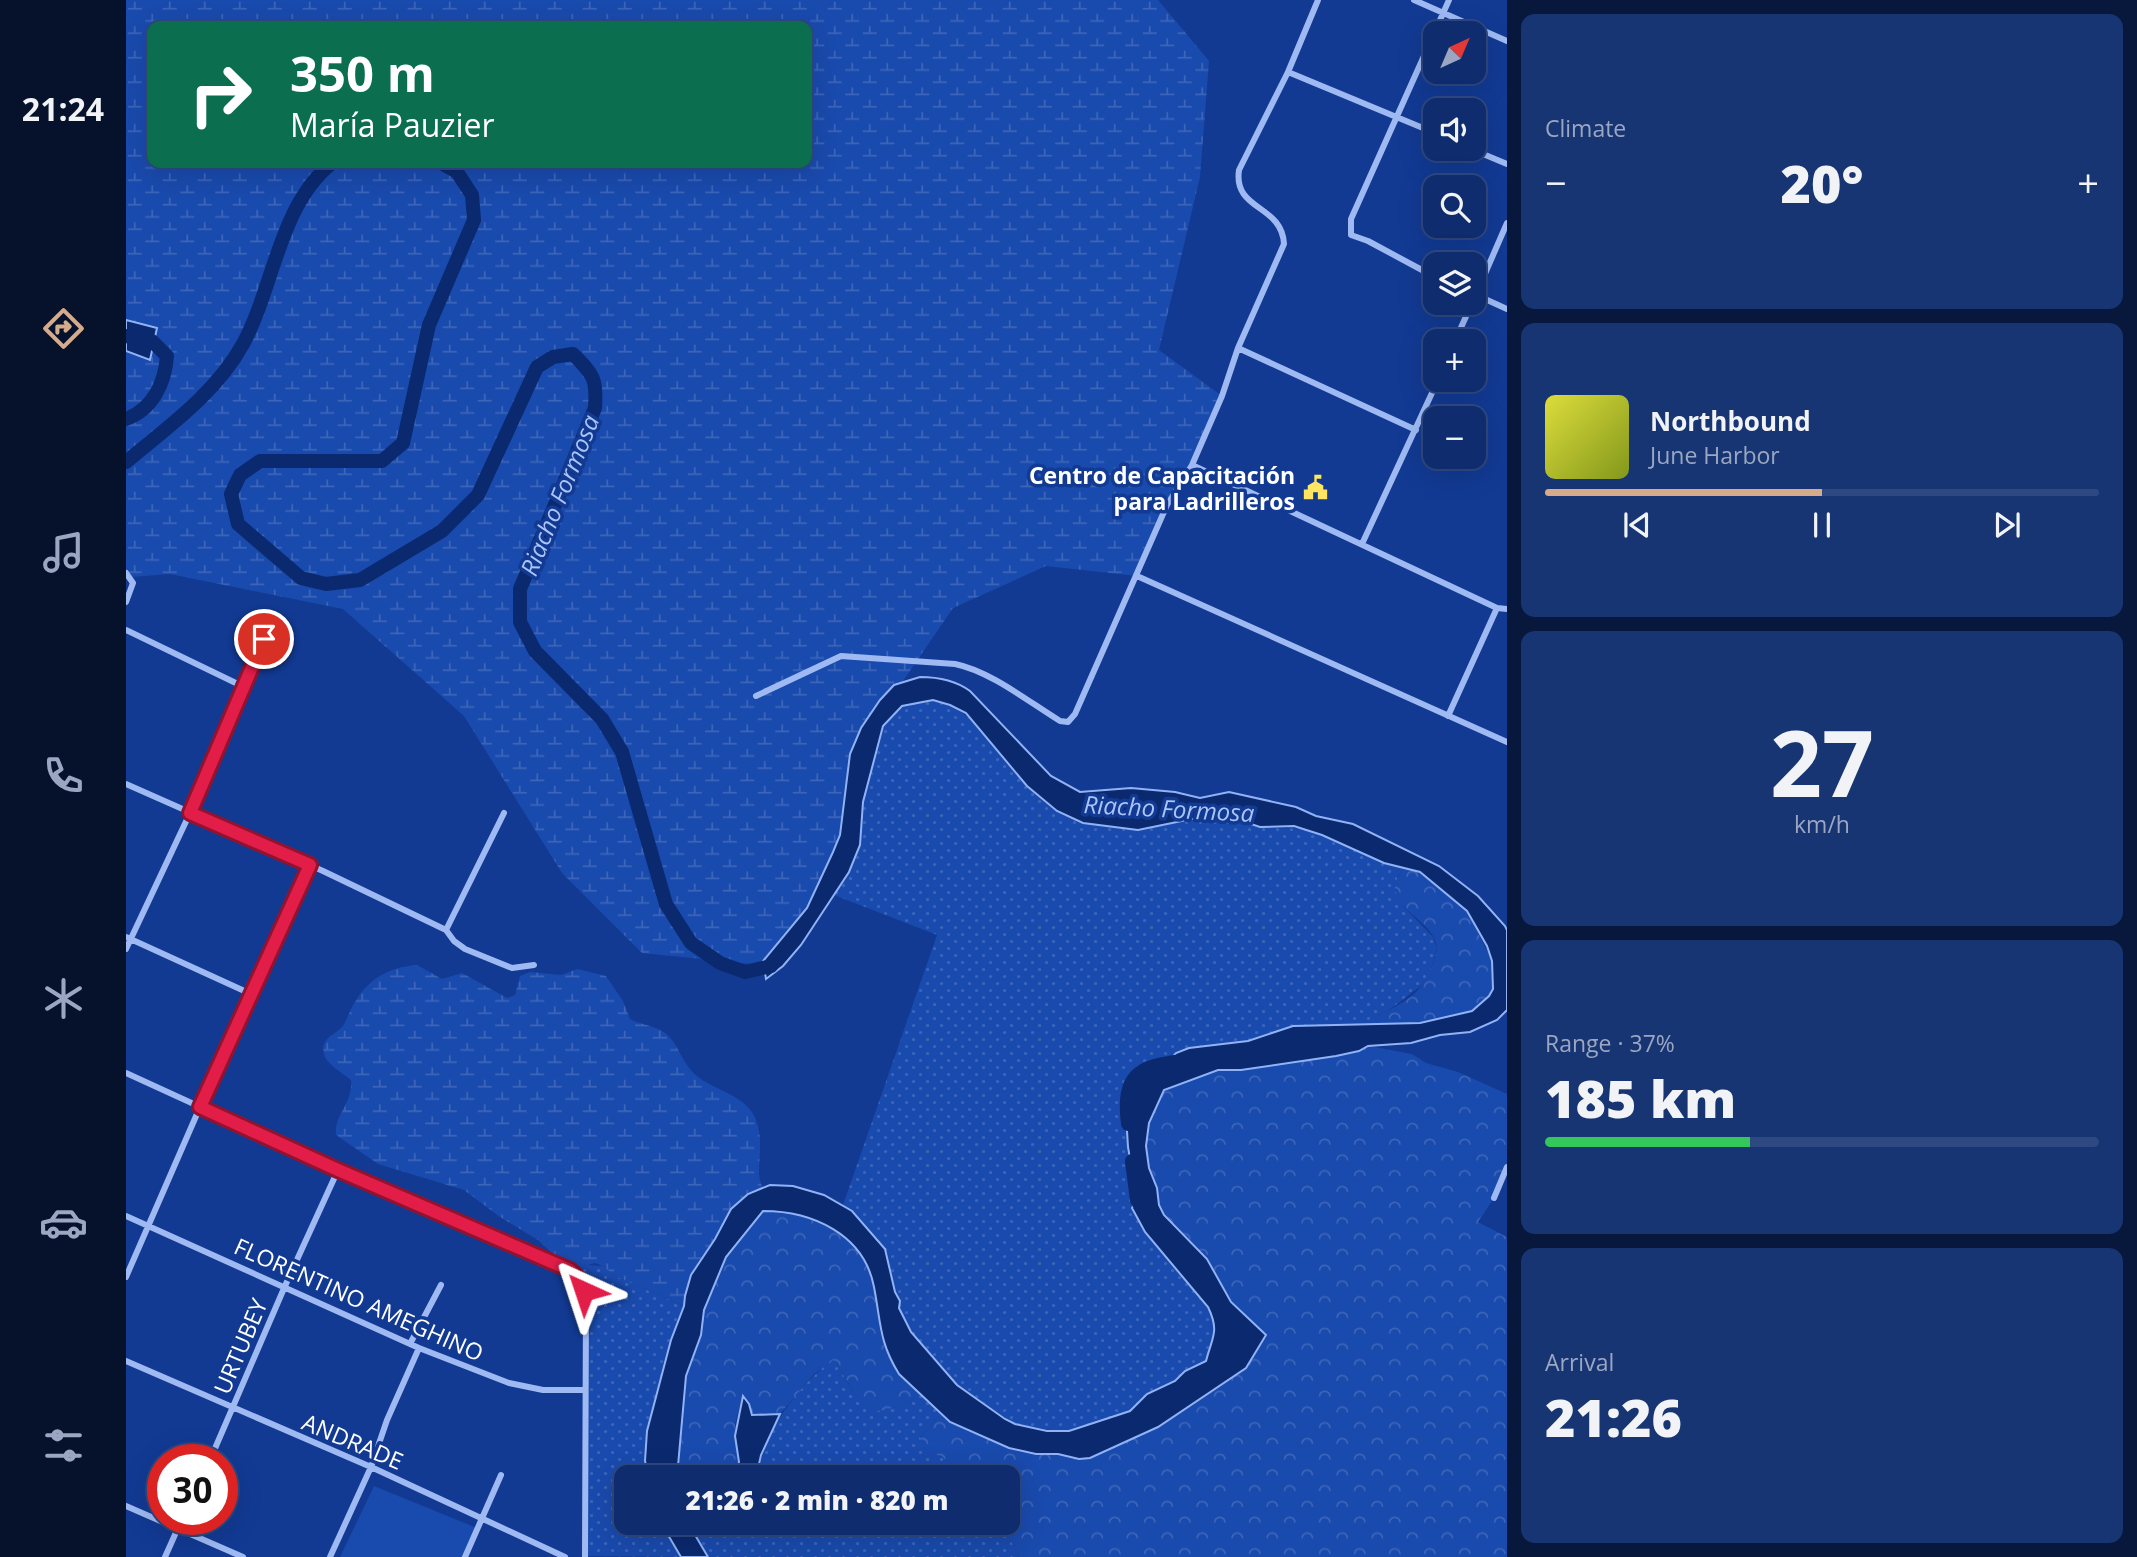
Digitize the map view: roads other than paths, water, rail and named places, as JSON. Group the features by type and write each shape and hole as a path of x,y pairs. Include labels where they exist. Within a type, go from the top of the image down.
{"street":[{"path":"756,696 841,656 968,667 1060,721 1068,722 1075,714 1167,505 1192,465 1222,396 1238,348 1284,243 1280,224 1245,197 1237,181 1239,170 1288,72 1318,0"},
{"path":"1414,0 1507,41"},
{"path":"1423,271 1368,241 1351,235 1351,219 1449,0"},
{"path":"1288,72 1423,128"},
{"path":"1486,155 1507,164"},
{"path":"1486,271 1507,223"},
{"path":"1486,302 1507,309"},
{"path":"1238,348 1416,430"},
{"path":"1362,544 1433,392"},
{"path":"1192,465 1497,608 1507,609"},
{"path":"126,573 133,583 126,602"},
{"path":"1137,576 1507,742"},
{"path":"1448,716 1497,608"},
{"path":"126,630 242,686"},
{"path":"126,949 128,938 190,813 264,639"},
{"path":"126,784 310,865 446,930 454,941 466,949 512,968 534,965"},
{"path":"446,930 504,813"},
{"path":"126,1277 310,865"},
{"path":"128,938 251,994"},
{"path":"126,1073 338,1170 570,1270 580,1280 586,1300 585,1557"},
{"path":"1494,1198 1507,1167"},
{"name":"URTUBEY","path":"217,1444 338,1170"},
{"name":"FLORENTINO AMEGHINO","path":"126,1216 411,1342 419,1348 527,1389 585,1390"},
{"path":"411,1342 441,1285"},
{"path":"330,1557 419,1348"},
{"name":"ANDRADE","path":"126,1361 371,1466 565,1557"},
{"path":"465,1557 502,1475"},
{"path":"126,1506 147,1515"},
{"path":"165,1557 175,1535"},
{"path":"194,1535 243,1557"}],"water":[{"path":"126,320 157,328 150,360 126,351"},
{"path":"920,677 959,684 970,691 1051,776 1080,792 1131,788 1175,792 1200,798 1229,792 1296,807 1316,816 1353,824 1439,866 1478,896 1507,930 1507,1010 1497,1020 1470,1032 1440,1035 1411,1043 1368,1046 1336,1056 1241,1070 1218,1070 1164,1090 1149,1123 1146,1146 1159,1205 1164,1215 1207,1259 1231,1302 1266,1335 1246,1368 1158,1427 1090,1458 1079,1459 1009,1448 950,1422 899,1374 892,1363 882,1332 874,1287 859,1253 833,1229 817,1221 800,1215 763,1211 726,1257 704,1310 701,1335 686,1376 678,1465 646,1465 647,1431 691,1275 731,1209 748,1194 770,1185 793,1186 824,1195 852,1211 885,1249 895,1292 900,1301 899,1308 911,1332 957,1385 1005,1419 1047,1431 1069,1431 1130,1411 1147,1394 1175,1381 1185,1371 1206,1361 1214,1334 1214,1323 1208,1307 1145,1232 1132,1208 1137,1200 1128,1147 1125,1099 1147,1069 1167,1063 1176,1053 1189,1048 1248,1041 1293,1026 1420,1023 1472,1011 1493,989 1492,961 1487,946 1467,911 1420,872 1384,863 1322,835 1294,826 1260,827 1233,818 1211,815 1138,830 1083,823 1057,811 1027,786 966,713 933,700 902,706 883,726 863,802 860,845 849,872 801,945 783,966 766,979 763,961 807,908 840,835 850,754 861,728 894,685"},
{"path":"743,1396 752,1415 780,1414 759,1465 738,1465 735,1436"},
{"path":"668,1535 695,1535 708,1557 681,1557"}],"waterway":[{"name":"Riacho Formosa","path":"126,462 205,394 232,362 254,322 279,248 300,201 314,180 327,168"},
{"name":"Riacho Formosa","path":"450,168 457,172 472,195 474,220 429,325 403,443 382,461 260,461 240,475 231,494 238,524 301,578 326,584 360,580 442,531 478,495 537,367 553,357 573,354 593,378 595,408 520,589 520,622 535,651 602,719 622,752 666,904 691,943 720,963 745,972 771,966 777,958"},
{"name":"Riacho Formosa","path":"126,336 152,341 167,356 164,376 156,394 144,409 126,419"},
{"name":"Riacho Formosa","path":"1128,1124 1128,1094 1136,1076 1155,1066 1183,1061"},
{"name":"Riacho Formosa","path":"1132,1161 1137,1200 1146,1215"}],"place":[{"name":"Centro de Capacitación para Ladrilleros","path":"1315,488"}]}
